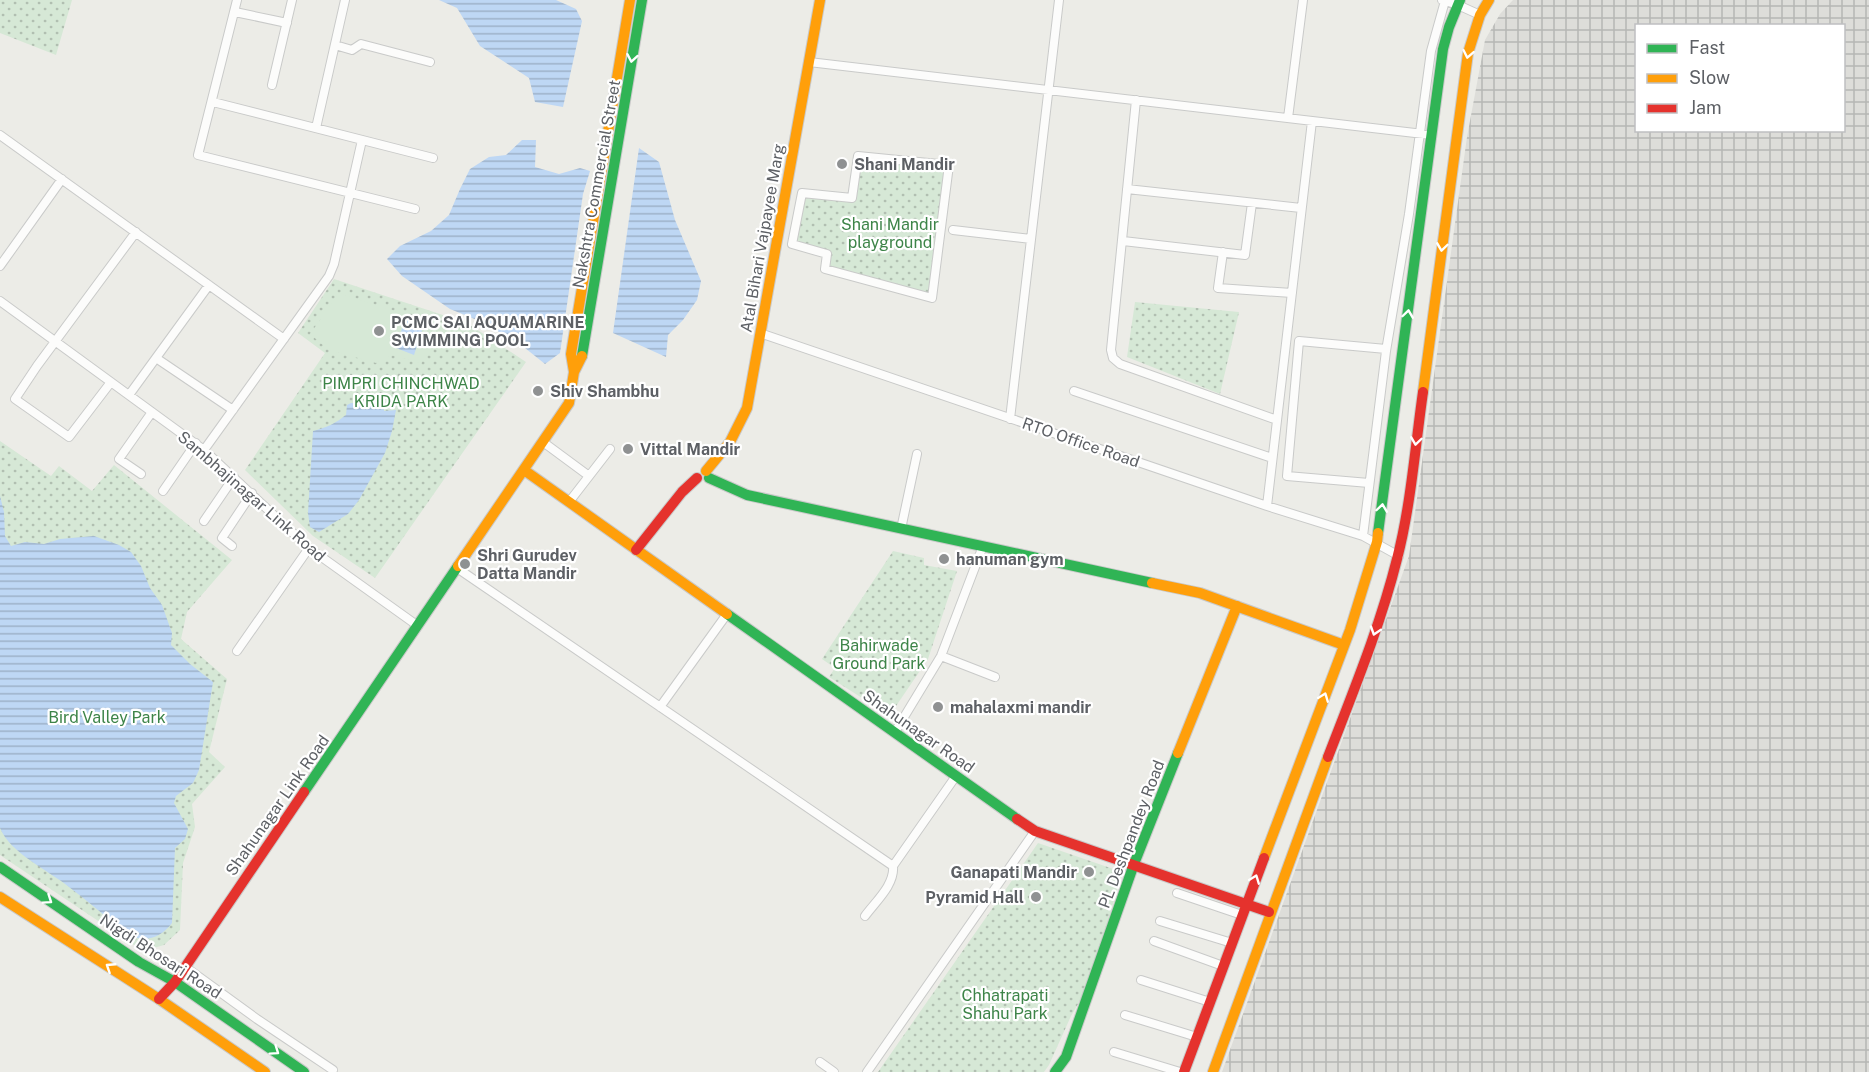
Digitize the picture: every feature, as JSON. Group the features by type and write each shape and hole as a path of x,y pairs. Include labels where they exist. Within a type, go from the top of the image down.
{"street":[{"path":"237,0 198,155 415,209"},
{"path":"272,86 292,0"},
{"path":"316,128 345,0"},
{"name":"Nakshtra Commercial Street","path":"574,372 571,354 630,0"},
{"name":"Nakshtra Commercial Street","path":"418,626 569,403 574,372 582,356 642,0"},
{"name":"Atal Bihari Vajpayee Marg","path":"636,550 682,492 704,476 728,446 740,427 747,408 820,0"},
{"path":"1010,418 1059,0"},
{"path":"1288,118 1304,0"},
{"path":"1363,536 1386,348 1406,235 1431,51 1443,0 1459,2 1480,15"},
{"path":"1213,1072 1269,912 1368,653 1399,556 1405,526 1467,53 1480,15 1489,0"},
{"path":"1184,1072 1344,645 1377,542 1443,49 1459,2"},
{"path":"235,12 287,23"},
{"path":"334,45 352,50 361,44 430,62"},
{"path":"809,62 1432,135"},
{"path":"1136,100 1111,350 1113,358 1120,364 1277,420"},
{"path":"213,102 433,158"},
{"path":"1267,506 1311,120"},
{"path":"0,135 284,339"},
{"path":"204,450 329,276 334,264 362,140"},
{"path":"858,156 950,165 932,298 825,269 827,254 792,244 802,193 852,198 858,156"},
{"path":"0,266 62,179"},
{"path":"1127,189 1301,208"},
{"path":"1122,241 1245,255 1252,203"},
{"path":"953,230 1031,239"},
{"path":"111,382 69,437 15,399 136,232"},
{"path":"1223,252 1218,288 1292,293"},
{"path":"129,395 209,285"},
{"name":"Sambhajinagar Link Road","path":"0,301 196,443 309,548 418,626"},
{"name":"RTO Office Road","path":"760,333 1267,506 1363,536 1399,556"},
{"path":"1369,483 1287,476 1299,341 1386,348"},
{"path":"156,358 233,410"},
{"path":"1074,391 1272,458"},
{"path":"141,474 119,459 152,412"},
{"path":"543,442 589,476"},
{"path":"162,491 196,443"},
{"path":"569,502 610,449"},
{"path":"901,529 917,454"},
{"name":"Shahunagar Road","path":"524,470 1035,831 1269,912"},
{"path":"704,476 747,495 1200,593 1344,645"},
{"path":"204,521 234,477"},
{"path":"232,546 222,538 252,493"},
{"path":"895,732 941,656 983,546"},
{"path":"237,651 309,548"},
{"path":"457,568 893,866"},
{"name":"PL Deshpandey Road","path":"1056,1072 1066,1057 1134,864 1237,606"},
{"path":"660,707 727,614"},
{"name":"Shahunagar Link Road","path":"159,999 175,982 418,626"},
{"path":"941,656 995,677"},
{"path":"865,916 891,882 894,874 893,866 956,776"},
{"path":"867,1072 1035,831"},
{"name":"Nigdi Bhosari Road","path":"0,867 140,963 175,982 301,1070"},
{"path":"1177,893 1242,915"},
{"path":"0,897 159,999 265,1072"},
{"path":"1160,921 1232,943"},
{"path":"1154,942 1223,966"},
{"path":"184,966 333,1070"},
{"path":"1141,980 1210,1002"},
{"path":"1125,1015 1197,1037"},
{"path":"248,1032 257,1019"},
{"path":"1113,1052 1180,1072"},
{"path":"301,1070 309,1054"},
{"path":"819,1062 834,1072"}],"shaded area":[{"path":"1513,0 1869,0 1869,1072 1222,1072 1409,556 1467,137 1485,40 1500,14"}],"green space":[{"path":"0,0 72,0 56,55 0,33"},
{"name":"Shani Mandir playground","path":"858,156 949,165 932,298 825,269 826,254 795,249 806,195 851,202"},
{"name":"PIMPRI CHINCHWAD KRIDA PARK","path":"334,279 467,323 526,362 375,578 313,536 245,470 325,353 298,333"},
{"name":"PCMC SAI AQUAMARINE SWIMMING POOL","path":"339,293 447,328 421,363 391,355 376,363 329,350 310,334"},
{"path":"1135,302 1239,312 1220,394 1127,357"},
{"name":"Bird Valley Park","path":"0,441 51,476 59,466 92,491 114,465 232,560 187,612 181,639 227,679 209,752 225,767 192,804 195,827 183,863 180,930 164,945 143,951 0,855"},
{"name":"Bahirwade Ground Park","path":"893,551 924,558 924,565 957,571 928,659 896,706 890,710 881,710 829,677 835,668 822,659"},
{"name":"Chhatrapati Shahu Park","path":"1038,843 1122,872 1091,982 1071,1016 1049,1065 1044,1072 878,1072"}],"water":[{"path":"439,0 556,0 576,9 582,21 563,107 535,102 529,78 480,46 457,8"},
{"path":"522,140 536,140 535,167 559,174 580,168 590,171 583,194 560,353 545,364 520,344 482,322 450,309 402,276 387,259 400,246 431,231 449,215 470,169 489,157 506,155"},
{"path":"639,148 659,162 675,220 701,281 697,300 683,320 668,335 666,357 613,333"},
{"path":"405,319 424,324 414,355 396,348"},
{"path":"351,403 384,406 384,411 396,410 392,431 385,453 359,500 348,514 319,532 310,527 308,513 313,431 327,427 342,418 346,415 347,405"},
{"name":"Bird Valley Park","path":"0,496 4,512 5,536 11,546 25,542 44,544 60,539 94,536 131,552 162,605 172,633 171,645 213,682 199,770 193,783 176,796 174,803 188,829 185,839 175,848 172,923 157,936 145,939 126,934 76,893 30,861 12,845 0,828"}],"traffic: fast":[{"path":"582,356 642,0"},
{"path":"1378,533 1443,49 1460,0"},
{"path":"709,478 747,495 1152,583"},
{"path":"304,792 458,566"},
{"path":"727,614 1017,819"},
{"path":"1055,1072 1066,1057 1134,864 1178,753"},
{"path":"0,867 139,962 175,982 304,1072"}],"traffic: slow":[{"path":"574,372 571,354 630,0"},
{"path":"706,471 730,442 747,408 820,0"},
{"path":"1423,392 1468,53 1480,15 1489,0"},
{"path":"458,566 569,403 574,372 582,356"},
{"path":"524,470 727,614"},
{"path":"1264,858 1350,630 1378,533"},
{"path":"1152,583 1200,593 1344,645"},
{"path":"1178,753 1237,606"},
{"path":"1213,1072 1328,757"},
{"path":"0,897 159,999 265,1072"}],"traffic: jam":[{"path":"1328,757 1374,634 1397,559 1409,497 1423,392"},
{"path":"636,550 682,492 697,478"},
{"path":"159,999 175,982 304,792"},
{"path":"1017,819 1035,831 1269,912"},
{"path":"1184,1072 1264,858"}],"place":[{"name":"Shani Mandir","path":"842,164"},
{"name":"PCMC SAI AQUAMARINE SWIMMING POOL","path":"379,331"},
{"name":"Shiv Shambhu","path":"538,391"},
{"name":"Vittal Mandir","path":"628,449"},
{"name":"hanuman gym","path":"944,559"},
{"name":"Shri Gurudev Datta Mandir","path":"465,564"},
{"name":"mahalaxmi mandir","path":"938,707"},
{"name":"Ganapati Mandir","path":"1089,872"},
{"name":"Pyramid Hall","path":"1036,897"}]}
